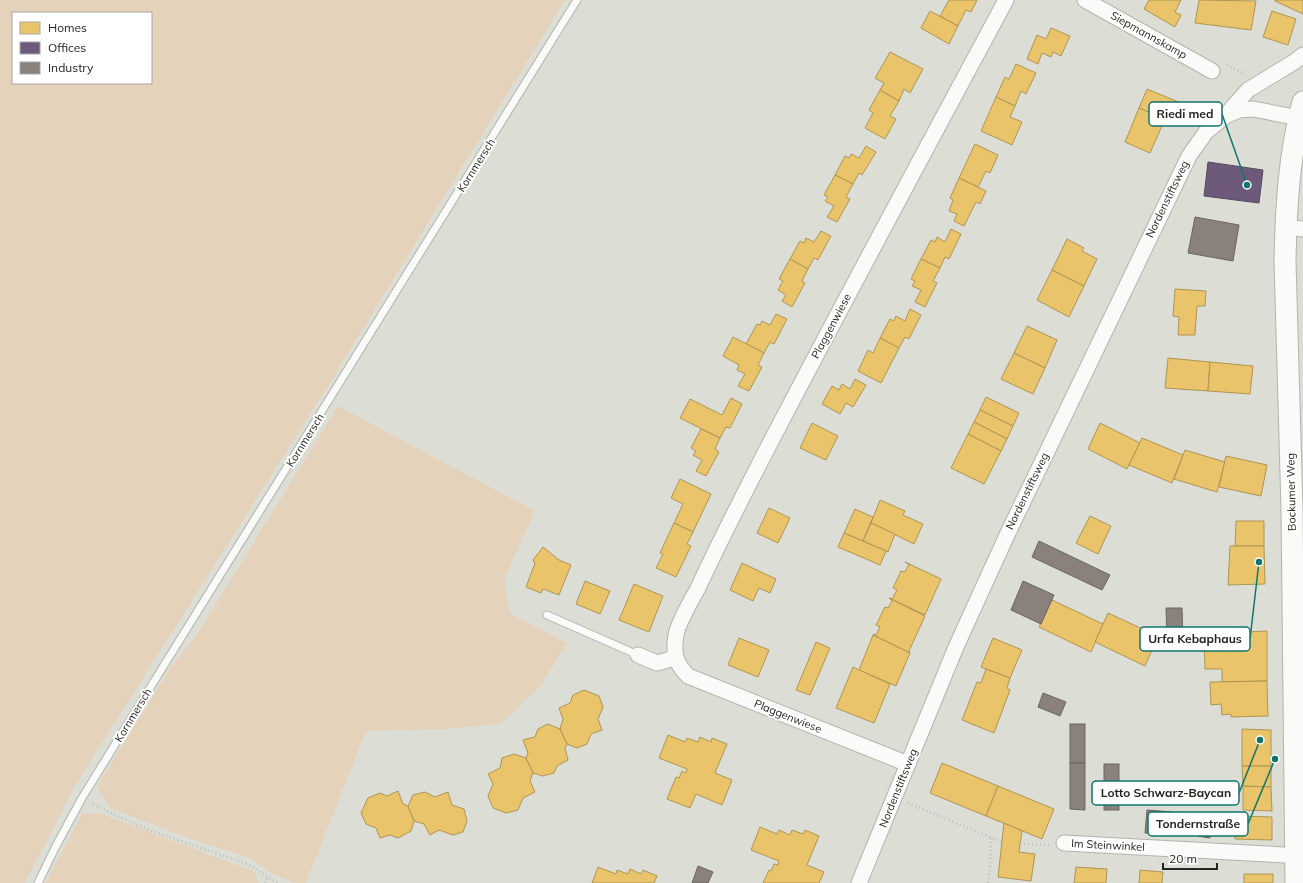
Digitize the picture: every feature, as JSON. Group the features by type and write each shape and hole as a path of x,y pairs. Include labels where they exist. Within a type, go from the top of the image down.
{"main road":[{"name":"Bockumer Weg","path":"1296,883 1299,856 1298,576 1285,261 1294,228 1290,171 1301,110"}],"street":[{"name":"Plaggenwiese","path":"908,764 688,676 681,669 675,658 674,647 677,632 712,557 843,304 1006,0"},
{"name":"Siepmannskamp","path":"1086,0 1212,71"},
{"name":"Nordenstiftsweg","path":"859,883 956,647 1006,535 1189,156 1206,132 1225,116 1248,90 1303,55"},
{"name":"Nordenstiftsweg","path":"1225,116 1239,110 1301,110"},
{"path":"638,655 657,663 675,658"},
{"name":"Im Steinwinkel","path":"1064,843 1299,856"}],"lane":[{"name":"Kornmersch","path":"38,883 82,798 577,0"},
{"path":"547,615 638,655"}],"path":[{"path":"82,798 107,812 146,828 246,863 254,867 267,878 279,883"},
{"path":"894,798 1002,842"},
{"path":"988,883 991,838"},
{"path":"1020,844 1045,846 1064,843"},
{"path":"265,883 267,878"}],"shaded area":[{"path":"0,0 565,0 321,397 76,784 25,883 0,883"},
{"path":"338,406 535,511 505,577 509,613 567,643 541,685 501,724 446,729 366,731 306,883 295,883 275,875 250,858 191,839 110,808 97,786 173,664 196,636"},
{"path":"83,813 102,814 255,872 258,883 45,883"}],"building: Homes":[{"path":"949,0 977,0 971,12 966,10 958,26 940,16"},
{"path":"1149,0 1181,0 1175,12 1181,15 1175,27 1144,9"},
{"path":"1199,0 1256,1 1251,30 1195,23"},
{"path":"1303,0 1303,14 1275,1"},
{"path":"930,11 958,26 949,44 921,28"},
{"path":"1272,11 1296,19 1288,45 1263,37"},
{"path":"1051,28 1070,36 1061,56 1053,52 1051,57 1042,53 1038,64 1027,59 1037,35 1046,39"},
{"path":"890,52 923,69 910,93 904,89 899,101 880,90 884,83 875,78"},
{"path":"1016,64 1036,73 1026,94 1021,91 1015,106 996,97 1005,77 1009,79"},
{"path":"1147,89 1181,103 1173,123 1139,108"},
{"path":"880,90 899,101 890,116 896,119 885,139 865,128 873,113 869,110"},
{"path":"996,97 1015,106 1010,117 1022,122 1012,145 981,131"},
{"path":"1139,108 1165,119 1150,153 1125,142"},
{"path":"975,144 998,155 990,173 986,171 978,187 959,178"},
{"path":"866,146 876,152 862,175 859,173 853,184 835,175 845,156 849,158 851,154 859,158"},
{"path":"835,175 853,184 846,197 850,199 837,222 827,217 834,206 825,201 828,197 824,195"},
{"path":"959,178 986,191 980,204 976,202 964,226 954,221 957,214 949,211 953,200 950,198"},
{"path":"951,229 961,234 949,259 945,257 940,268 921,259 931,240 935,242 937,237 945,242"},
{"path":"821,231 831,236 818,260 814,258 808,269 790,259 800,241 804,243 806,238 814,242"},
{"path":"1067,239 1084,248 1082,251 1097,259 1084,286 1052,270"},
{"path":"790,259 808,269 802,281 805,283 792,307 782,301 786,295 778,290 783,281 779,279"},
{"path":"921,259 940,268 933,281 937,283 925,307 915,302 921,290 912,286 915,281 911,279"},
{"path":"1052,270 1084,286 1069,317 1037,300"},
{"path":"1175,289 1206,291 1205,306 1197,306 1195,335 1178,335 1179,317 1173,316"},
{"path":"910,309 921,315 909,339 905,337 899,348 880,338 890,319 894,321 896,316 905,321"},
{"path":"776,314 787,319 774,344 770,342 764,353 746,344 757,324 760,325 762,321 770,325"},
{"path":"1027,326 1057,340 1045,368 1014,353"},
{"path":"733,337 764,353 758,365 762,367 749,391 738,386 745,374 737,370 739,365 723,356"},
{"path":"880,338 899,348 881,383 858,371 868,350 873,353"},
{"path":"1014,353 1045,368 1033,394 1001,379"},
{"path":"1168,358 1210,362 1208,391 1165,388"},
{"path":"1210,362 1253,366 1250,394 1208,391"},
{"path":"855,379 866,385 853,407 846,403 840,414 822,404 832,386 839,390 842,384 850,389"},
{"path":"986,397 1019,413 1013,426 980,410"},
{"path":"731,398 742,404 730,428 726,427 720,438 680,418 690,399 722,415"},
{"path":"980,410 1013,426 1007,439 974,422"},
{"path":"974,422 1007,439 1001,451 968,434"},
{"path":"812,423 838,436 826,460 800,448"},
{"path":"1100,423 1140,443 1127,469 1088,449"},
{"path":"701,429 720,438 715,449 719,452 706,476 696,471 702,460 693,455 696,451 691,448"},
{"path":"968,434 1001,451 984,484 951,468"},
{"path":"1142,438 1183,455 1172,483 1129,465"},
{"path":"1185,450 1225,462 1217,492 1174,479"},
{"path":"1226,456 1267,465 1261,496 1219,487"},
{"path":"680,479 711,494 693,532 674,523 683,504 671,498"},
{"path":"880,500 905,511 903,515 923,524 914,544 871,523"},
{"path":"769,508 790,518 778,543 757,533"},
{"path":"855,509 873,517 863,541 844,533"},
{"path":"1090,516 1111,526 1098,554 1076,543"},
{"path":"1236,521 1264,521 1264,546 1235,546"},
{"path":"674,523 693,532 687,544 691,546 676,577 656,568 663,554 660,553"},
{"path":"871,523 895,534 888,552 863,541"},
{"path":"844,533 886,551 880,565 838,547"},
{"path":"1230,546 1264,546 1265,584 1228,585"},
{"path":"543,547 559,560 571,565 559,595 543,589 541,593 526,587 535,563 533,560"},
{"path":"905,562 941,579 925,615 889,598 892,599 897,590 893,588 901,571 905,572 909,564"},
{"path":"742,563 776,579 770,593 759,588 753,601 730,590"},
{"path":"585,581 610,591 600,614 576,604"},
{"path":"634,584 663,596 649,632 619,620"},
{"path":"889,598 925,616 909,651 910,653 873,635 876,635 880,627 876,625 885,607 888,608 892,601"},
{"path":"1052,600 1103,624 1091,652 1039,627"},
{"path":"1108,613 1158,636 1145,666 1095,642"},
{"path":"1267,631 1267,681 1222,682 1222,669 1205,669 1204,634"},
{"path":"873,635 910,653 896,686 859,670"},
{"path":"739,638 769,650 758,677 728,665"},
{"path":"993,638 1022,650 1010,678 981,667"},
{"path":"816,642 830,648 810,695 796,690"},
{"path":"853,667 890,684 874,723 836,708"},
{"path":"986,669 1010,678 1007,688 1010,690 994,733 962,720 977,682 981,683"},
{"path":"1267,681 1268,716 1231,717 1231,714 1222,715 1221,704 1211,705 1210,682"},
{"path":"584,690 599,696 603,707 598,719 602,730 591,734 587,744 577,748 567,744 560,729 563,719 559,708 570,703 573,695"},
{"path":"548,724 560,729 567,744 565,748 568,760 557,766 554,773 543,776 533,773 526,758 528,753 523,740 535,737 538,729"},
{"path":"1242,729 1271,730 1271,766 1242,766"},
{"path":"668,735 685,742 687,738 698,742 700,737 711,742 712,738 727,744 715,773 732,780 722,805 696,794 690,808 667,799 676,777 679,778 682,771 686,773 687,769 659,758"},
{"path":"514,754 526,758 533,773 530,781 535,792 523,798 518,810 506,813 493,808 488,796 493,784 488,774 500,768 502,758"},
{"path":"942,763 998,786 986,816 930,793"},
{"path":"1242,766 1271,766 1271,787 1243,786"},
{"path":"998,786 1054,809 1042,839 986,816"},
{"path":"1243,786 1271,787 1272,811 1243,810"},
{"path":"398,791 403,804 408,806 414,821 411,831 398,838 390,835 380,838 376,828 366,824 361,813 368,798 380,793 387,796"},
{"path":"425,792 435,797 448,792 452,805 464,809 467,821 463,832 453,835 439,830 430,835 424,824 414,821 408,806 413,795"},
{"path":"1236,816 1272,817 1272,840 1235,839"},
{"path":"1004,823 1022,831 1019,852 1035,854 1031,881 998,877"},
{"path":"760,827 777,834 779,830 790,835 792,830 803,834 805,830 819,836 807,865 824,872 819,883 763,883 769,870 771,871 774,864 778,865 779,861 751,850"},
{"path":"598,867 616,874 617,870 628,874 630,869 641,874 643,870 657,876 654,883 592,883"},
{"path":"1076,867 1107,869 1106,883 1074,883"},
{"path":"1140,870 1163,872 1162,883 1139,883"},
{"path":"1244,874 1273,874 1273,883 1244,883"}],"building: Offices":[{"path":"1208,162 1263,170 1259,203 1204,196"}],"building: Industry":[{"path":"1195,217 1239,225 1233,261 1188,253"},
{"path":"1039,541 1110,575 1102,590 1032,557"},
{"path":"1023,581 1054,595 1041,624 1011,610"},
{"path":"1166,608 1182,608 1183,640 1167,640"},
{"path":"1043,693 1066,702 1060,716 1038,707"},
{"path":"1070,724 1085,724 1085,763 1070,763"},
{"path":"1070,763 1085,763 1085,810 1070,809"},
{"path":"1104,764 1119,764 1119,810 1104,810"},
{"path":"1147,810 1160,811 1158,834 1145,833"},
{"path":"1160,811 1173,812 1171,835 1158,834"},
{"path":"1199,813 1212,814 1210,838 1197,836"},
{"path":"698,866 713,872 708,883 692,883"}],"place":[{"name":"Riedi med","path":"1247,185"},
{"name":"Urfa Kebaphaus","path":"1259,562"},
{"name":"Lotto Schwarz-Baycan","path":"1260,740"},
{"name":"Tondernstraße","path":"1275,759"}]}
